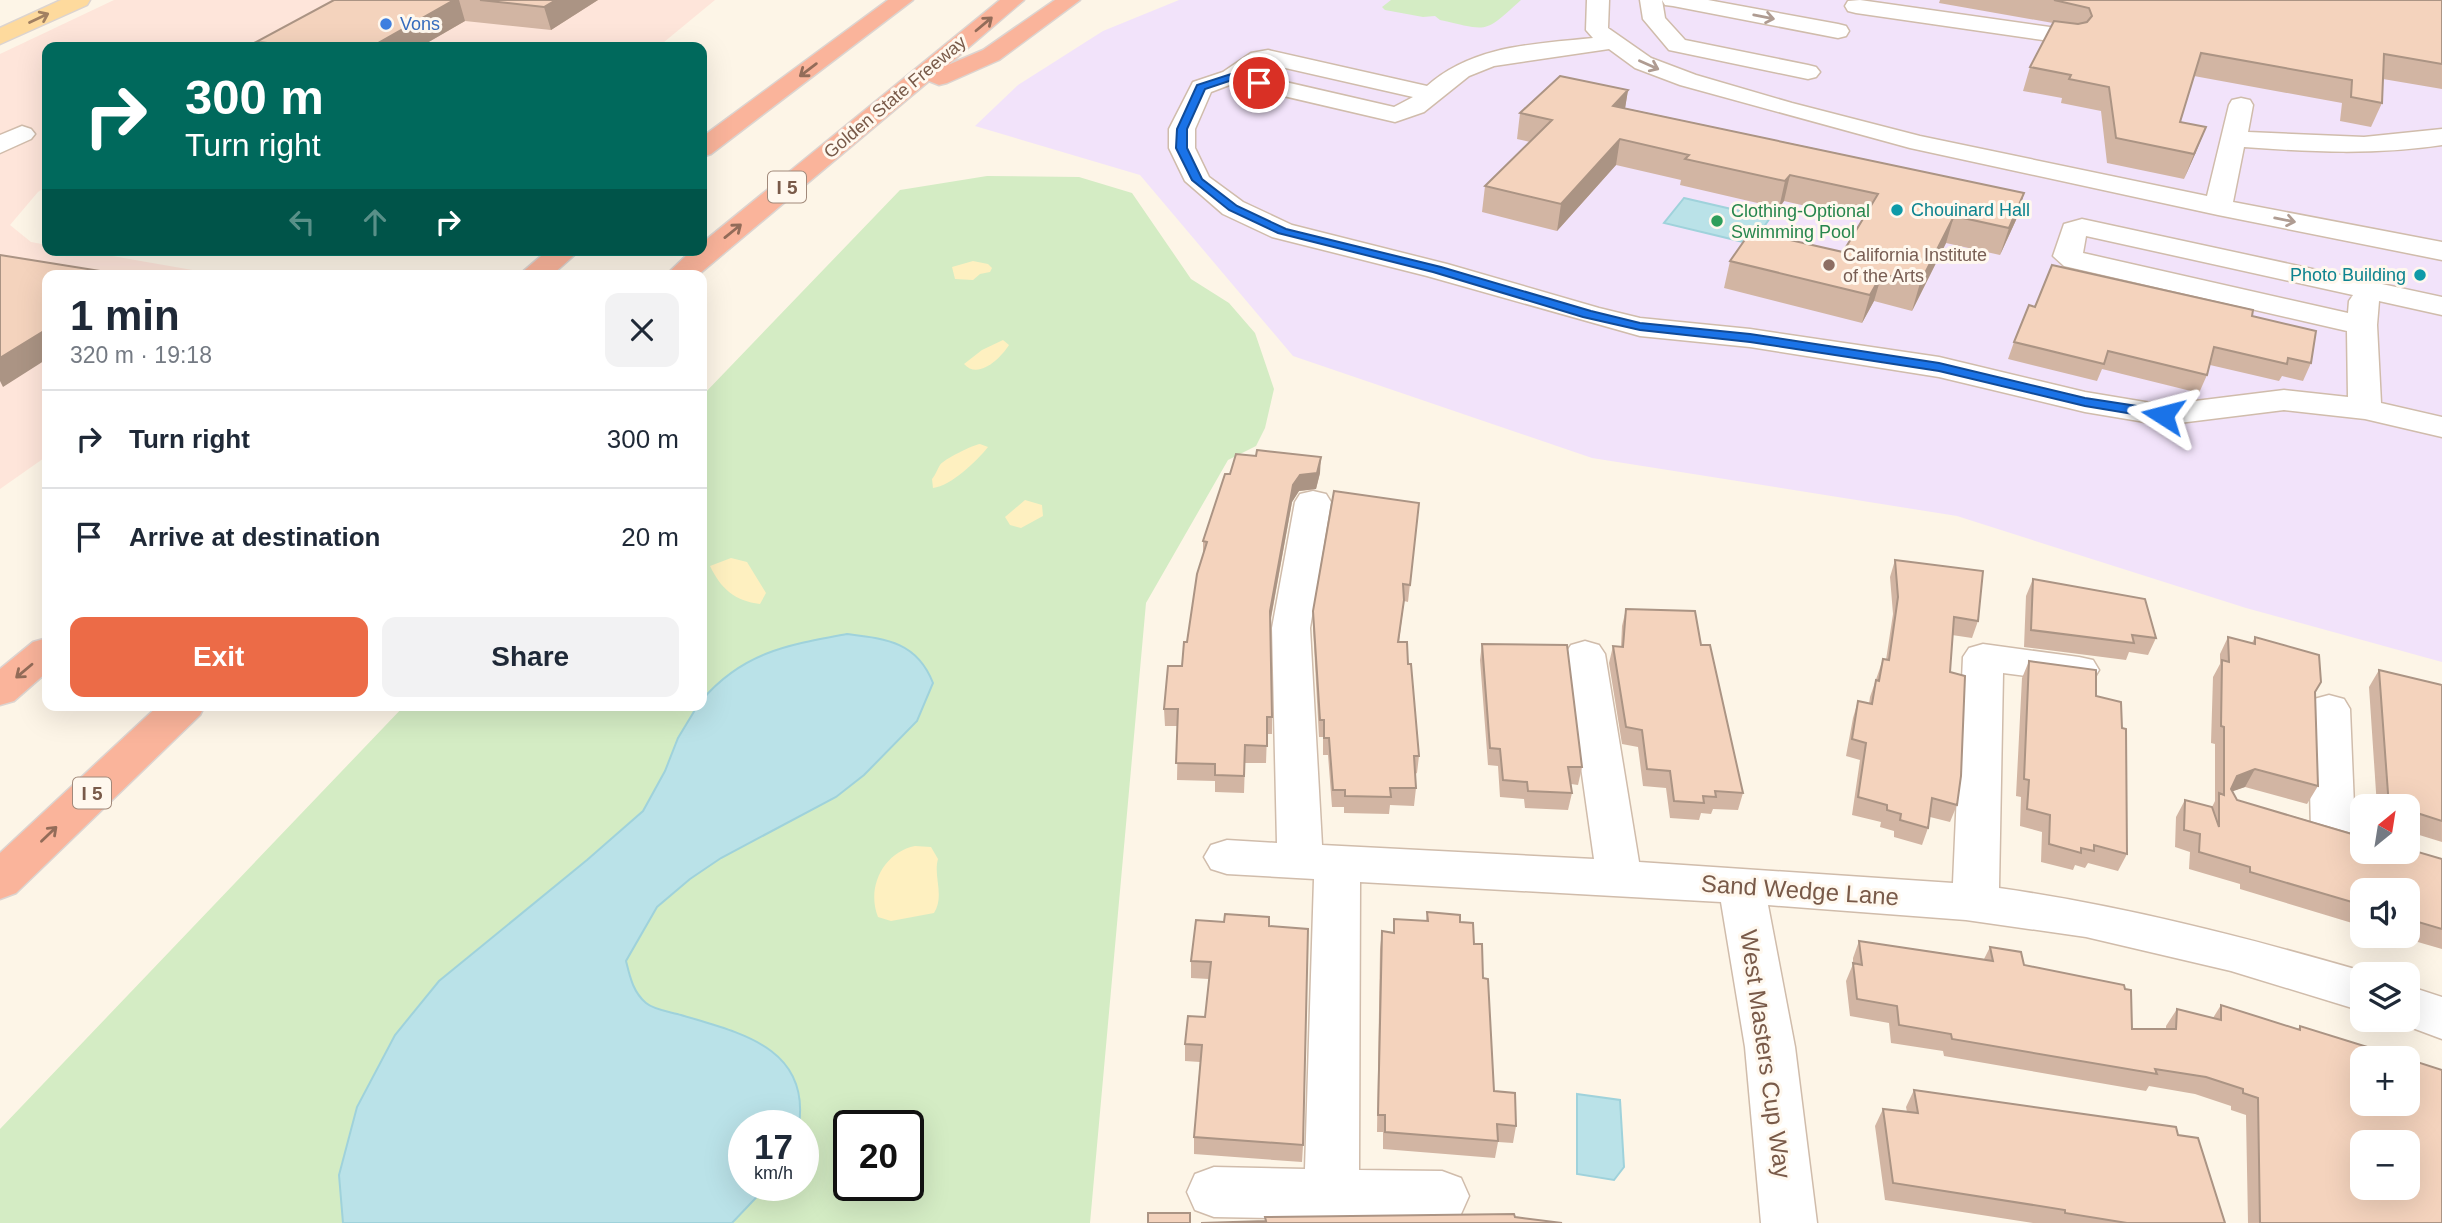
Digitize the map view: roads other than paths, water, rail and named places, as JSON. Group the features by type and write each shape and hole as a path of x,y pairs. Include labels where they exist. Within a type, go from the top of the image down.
{"highway":[{"path":"849,39 881,0"},
{"path":"707,145 902,0"},
{"name":"Golden State Freeway","path":"707,253 1013,0"},
{"path":"894,99 991,55 1069,0"},
{"path":"540,270 558,256"},
{"name":"Golden State Freeway","path":"686,270 703,256"},
{"path":"0,691 42,655"},
{"name":"I 5","path":"0,881 179,711"}],"main road":[{"path":"0,16 36,0"},
{"path":"0,37 79,0"}],"street":[{"path":"1598,0 1597,30 1643,63 1688,80 1919,143 2218,207 2442,251"},
{"path":"1651,0 1654,19 1677,45 1808,72"},
{"path":"1673,0 1838,32"},
{"path":"1783,108 1858,3 2071,37"},
{"path":"1614,42 1499,58 1472,65 1454,74 1432,94 1268,57 1259,58 1231,77 1201,87 1182,129 1182,148 1198,180 1233,208 1282,231 1437,270 1640,327 1750,338 1939,367 2085,402 2163,415 2284,400 2365,409 2442,427"},
{"path":"2218,207 2241,104"},
{"path":"2234,138 2343,145 2408,143 2442,137"},
{"path":"2362,325 2074,260 2067,256 2074,230 2082,227 2366,287 2442,306"},
{"path":"2365,409 2362,325 2369,237"},
{"path":"1313,502 1291,628 1319,862 1332,1194"},
{"path":"1585,654 1619,878"},
{"path":"1975,904 1983,657 2090,671"},
{"path":"2329,709 2330,829"},
{"name":"Sand Wedge Lane","path":"1227,857 1741,885 1975,904 2086,919 2231,952 2350,987"},
{"name":"West Masters Cup Way","path":"1741,885 1770,1047 1789,1223"},
{"path":"2420,1010 2442,1018"},
{"path":"1214,1192 1442,1196"}],"water":[{"name":"Clothing-Optional Swimming Pool","path":"1684,198 1770,218 1752,244 1664,223"},
{"path":"847,634 888,641 909,651 918,659 933,683 917,721 864,775 836,797 721,858 690,879 657,907 626,961 635,989 649,1005 747,1037 782,1061 794,1077 800,1099 800,1110 728,1110 728,1201 753,1201 732,1223 343,1223 339,1175 357,1107 395,1035 439,981 643,811 665,771 678,738 694,711 707,711 707,695 718,684 750,661 786,647"},
{"path":"1577,1094 1620,1100 1624,1167 1614,1180 1577,1174"}],"place":[{"name":"Vons","path":"386,24"},
{"name":"Chouinard Hall","path":"1897,210"},
{"name":"Clothing-Optional Swimming Pool","path":"1717,221"},
{"name":"California Institute of the Arts","path":"1829,265"},
{"name":"Photo Building","path":"2420,275"}]}
